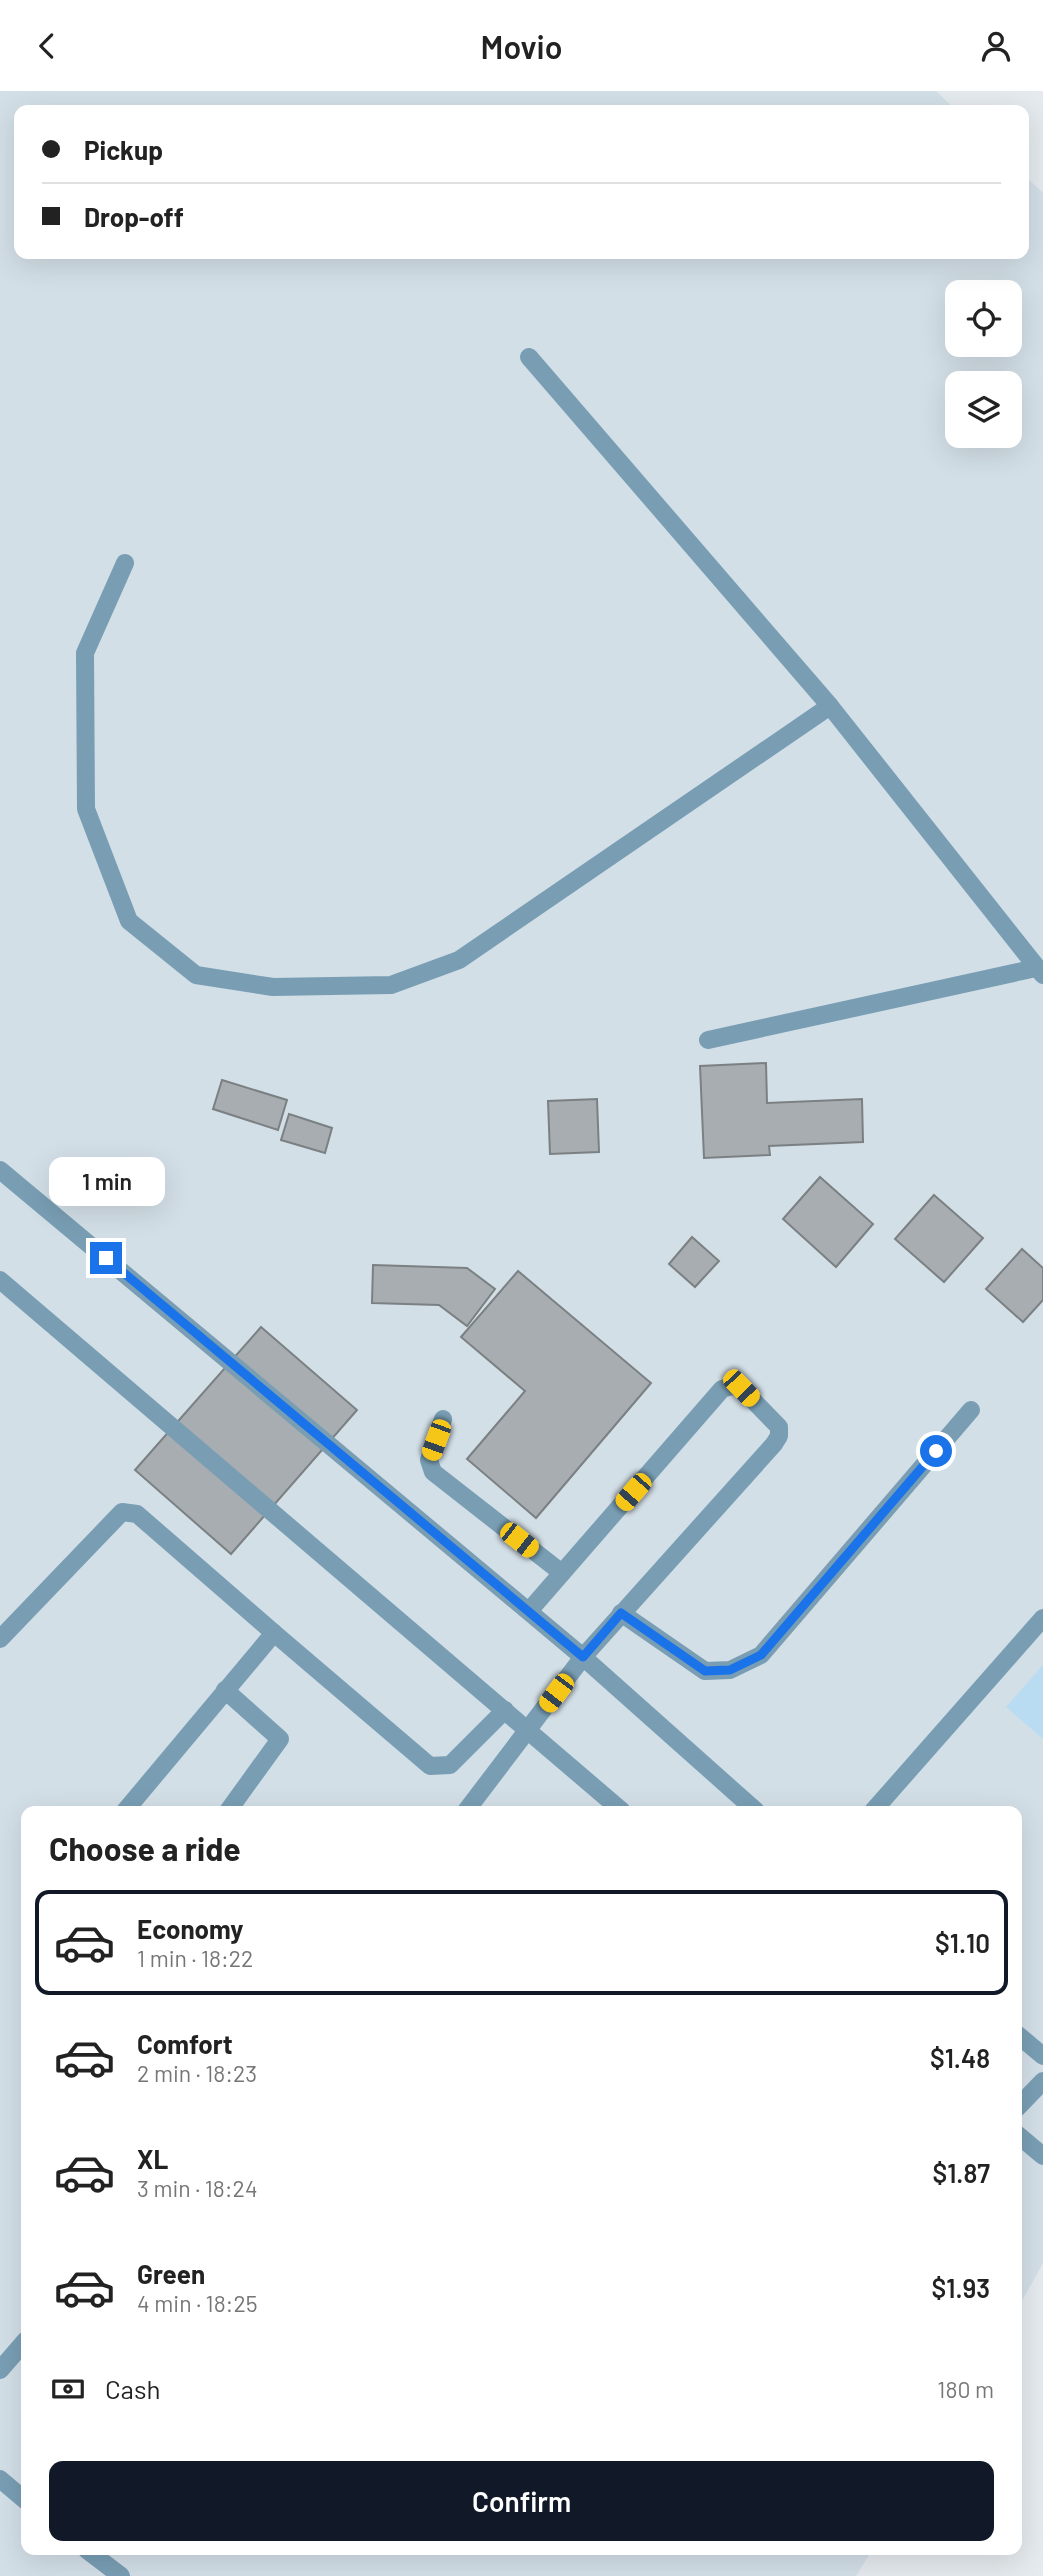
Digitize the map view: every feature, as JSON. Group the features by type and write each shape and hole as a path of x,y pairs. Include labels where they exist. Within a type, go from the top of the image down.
{"lane":[{"path":"529,357 830,706 1040,972 708,1039"},
{"path":"125,563 85,653 86,809 129,921 196,975 273,987 391,985 459,960 830,706"},
{"path":"0,1170 529,1611 750,1806"},
{"path":"0,1280 616,1806"},
{"path":"470,1806 583,1657 779,1436 779,1427 741,1388 732,1386 722,1389 529,1611"},
{"path":"621,1613 705,1671 730,1670 761,1655 971,1410"},
{"path":"443,1419 429,1460 433,1472 562,1573"},
{"path":"0,1639 122,1512 137,1514 430,1766 450,1765 505,1710"},
{"path":"877,1806 1043,1618"},
{"path":"129,1806 274,1633"},
{"path":"225,1690 280,1739 232,1806"},
{"path":"1022,2038 1043,2056"},
{"path":"1022,2103 1043,2081"},
{"path":"1022,2138 1043,2156"},
{"path":"0,2370 21,2346"},
{"path":"0,2479 21,2497"},
{"path":"94,2555 121,2576"}],"shaded area":[{"path":"0,91 936,91 951,105 14,105 14,259 1029,259 1029,180 1043,193 1043,2263 1022,2301 1022,1806 21,1806 21,2555 869,2555 856,2576 0,2576"},
{"path":"1043,1665 1043,1739 1006,1707"}],"building":[{"path":"766,1063 767,1103 862,1099 863,1142 769,1146 770,1155 704,1158 700,1066"},
{"path":"222,1080 287,1100 278,1130 213,1109"},
{"path":"597,1099 599,1152 550,1154 548,1101"},
{"path":"289,1114 332,1128 325,1153 281,1140"},
{"path":"820,1177 873,1224 836,1267 783,1219"},
{"path":"934,1195 983,1238 944,1282 895,1239"},
{"path":"692,1237 719,1261 695,1287 669,1264"},
{"path":"1022,1249 1043,1268 1043,1300 1023,1322 986,1289"},
{"path":"373,1265 467,1268 495,1289 467,1326 439,1305 372,1303"},
{"path":"518,1271 651,1383 536,1518 467,1459 525,1391 461,1337"},
{"path":"261,1327 357,1410 231,1554 135,1470"}],"route":[{"path":"106,1258 583,1657 621,1613 705,1671 730,1670 761,1655 936,1451"}]}
